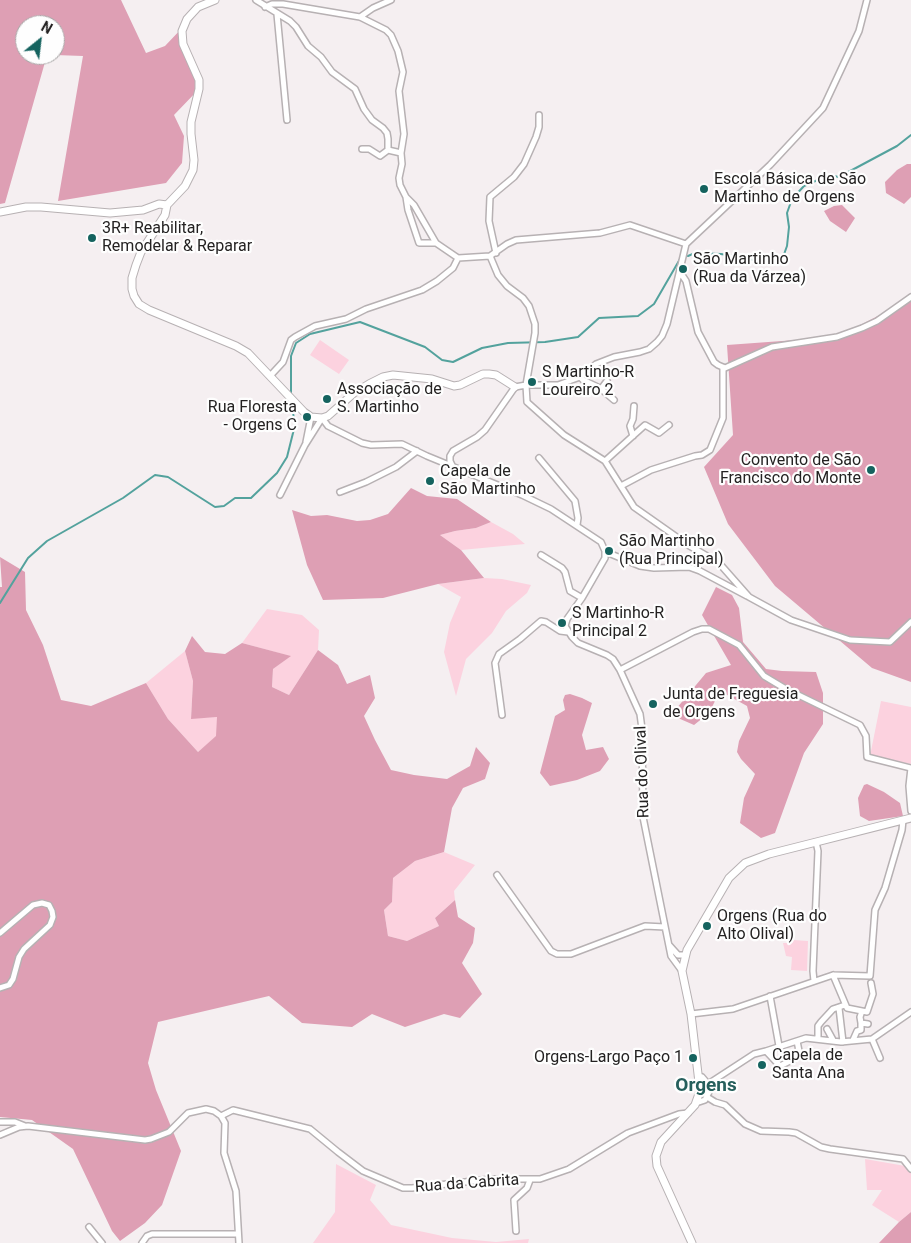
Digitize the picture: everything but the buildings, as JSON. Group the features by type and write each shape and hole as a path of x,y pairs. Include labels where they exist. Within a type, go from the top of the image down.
{"street":[{"path":"216,0 198,7 188,19 182,31 183,44 199,80 199,89 191,122 194,160 185,186 167,205 165,215 141,252 132,278 134,296 139,304 149,310 236,346 248,353 294,402 311,417 322,418 328,416 354,393 383,377 393,374 432,379 454,386 483,374 496,375 515,387 558,385 580,377 596,364 614,357 649,349 662,336 667,324 686,244 770,164 823,108 859,31 867,0"},
{"path":"256,0 290,21 308,46 321,57 332,72 355,89 364,109 372,120 383,128 386,133 388,150"},
{"path":"360,17 373,8 391,0"},
{"path":"265,7 272,4 283,4 360,17 386,30 391,36 398,51 403,72 399,91 404,134 399,178 400,185 406,197 408,210 419,243 436,243"},
{"path":"277,14 287,120"},
{"path":"496,252 489,221 490,197 514,177 524,164 536,137 539,115"},
{"path":"362,149 369,149 380,156 388,150 401,153"},
{"path":"406,197 414,205 436,243 458,258 490,256 516,240 600,233 630,225 686,244"},
{"path":"0,212 41,206 110,213 142,210 159,204 167,205"},
{"path":"490,256 498,275 529,306 535,324 526,385 527,402 564,435 605,461 634,507 688,545 719,563 749,597"},
{"path":"270,376 283,362 291,340 295,337 315,326 346,319 422,290 453,268 458,258"},
{"path":"680,272 686,281 698,332 714,362 725,368 772,347 837,337 862,328 877,321 911,297"},
{"path":"621,486 651,470 702,455 710,450 723,418 723,367"},
{"path":"580,377 601,389 614,400"},
{"path":"601,389 607,381"},
{"path":"454,468 450,461 453,451 485,430 515,387"},
{"path":"633,436 630,426 633,419 634,406"},
{"path":"306,445 311,417"},
{"path":"280,495 322,418"},
{"path":"322,418 328,426 362,444 402,444 551,509 599,539 606,552 605,558 582,598 567,619 565,626 568,632"},
{"path":"605,461 645,425 658,433 669,425"},
{"path":"340,492 396,467 417,451"},
{"path":"539,458 575,501 578,518 577,525"},
{"path":"606,552 640,566 654,568 689,567 700,571 791,620 850,640 890,642 911,622"},
{"path":"541,555 562,568 570,590 582,598"},
{"name":"Rua do Olival","path":"502,715 495,663 499,654 541,621 560,631 568,632 578,643 607,654 613,659 620,670 640,715 644,787 643,817 671,956 682,971"},
{"path":"620,670 693,632 709,629 739,645 764,676 784,688 860,725 866,736 867,757 911,768 909,786 911,811"},
{"path":"692,1243 657,1166 656,1156 661,1142 689,1113 696,1103 700,1091 690,1014 682,971 685,955 729,878 745,863 762,856 911,818"},
{"path":"690,1014 733,1009 833,975 870,976 875,910 885,888 902,830 903,820"},
{"path":"814,981 818,851 816,842"},
{"path":"497,875 551,951 557,954 571,954 646,926 665,927"},
{"path":"0,934 33,905 42,903 48,905 52,911 53,917 50,925 24,949 19,957 13,979 9,985 0,988"},
{"path":"668,942 678,954 685,955"},
{"path":"833,975 847,1008 860,1011 867,1012 872,1000 871,983"},
{"path":"770,996 779,1046"},
{"path":"818,1038 819,1024 833,1009 845,1005"},
{"path":"839,1008 843,1042"},
{"path":"853,1040 857,1031 861,1030 860,1011"},
{"path":"708,1084 754,1054 806,1038 843,1042 872,1039 911,1012"},
{"path":"828,1029 833,1040"},
{"path":"872,1039 880,1058"},
{"path":"766,1051 780,1066 800,1056 797,1041"},
{"path":"696,1103 701,1102 707,1096 709,1088 702,1077 698,1076"},
{"path":"707,1096 715,1102 725,1105 745,1124 761,1131 796,1133 830,1149 903,1159 911,1169"},
{"path":"0,1122 15,1122 28,1126 145,1140 164,1136 188,1113 206,1109 214,1111 221,1116 225,1123 224,1153 236,1190 239,1243"},
{"name":"Rua da Cabrita","path":"221,1116 233,1110 310,1129 363,1171 403,1188 412,1188 510,1178 540,1179 570,1169 628,1133 679,1114 689,1113"},
{"path":"0,1135 19,1127 28,1126"},
{"path":"516,1230 514,1200 527,1188 530,1180"},
{"path":"89,1227 102,1243"},
{"path":"142,1243 147,1236 152,1234 238,1234"}],"shaded area":[{"path":"0,0 121,0 146,53 165,46 183,27 182,31 199,89 174,115 184,136 182,163 166,183 58,201 83,56 65,55 65,15 15,15 15,65 44,65 5,203 0,204"},
{"path":"907,164 911,164 911,197 904,204 886,193 885,182 897,170"},
{"path":"842,205 855,218 846,232 830,221 824,211 834,206"},
{"path":"911,296 911,682 872,668 775,586 728,524 704,467 733,435 727,345 837,337 901,304"},
{"path":"320,340 349,360 339,374 310,355"},
{"path":"411,488 427,496 457,499 491,522 476,528 440,535 461,550 484,578 438,584 383,598 323,600 307,565 292,510 311,516 327,515 357,521 370,520 388,514"},
{"path":"491,522 513,534 525,544 461,550 440,535 476,528"},
{"path":"0,557 25,572 26,610 43,645 61,700 91,706 146,683 168,719 198,752 216,736 217,717 191,719 193,681 185,651 192,636 205,652 225,654 242,643 291,656 273,669 272,687 289,695 318,650 338,665 347,684 370,675 375,698 364,716 391,770 447,779 470,766 476,747 490,763 485,779 463,788 452,808 444,852 415,861 393,878 392,902 384,910 388,936 407,941 439,926 435,918 455,900 458,917 475,928 473,943 462,963 482,994 460,1018 444,1014 405,1027 372,1014 352,1027 302,1023 269,996 158,1022 148,1063 156,1090 181,1151 162,1205 145,1223 120,1241 112,1231 73,1149 32,1120 0,1117 0,587 2,587"},
{"path":"484,578 502,579 531,585 527,593 506,611 492,633 466,659 456,696 444,652 450,623 461,597 438,584"},
{"path":"716,587 732,595 739,608 743,642 766,669 816,672 823,693 823,724 804,753 775,833 761,838 740,823 744,798 755,774 737,752 739,741 750,718 747,706 720,691 709,713 694,725 671,715 706,673 731,665 702,615"},
{"path":"267,609 302,615 319,630 318,650 289,695 272,687 273,669 290,656 242,643"},
{"path":"185,651 193,681 191,718 217,717 217,736 198,752 168,719 146,683"},
{"path":"570,694 592,703 582,735 586,750 603,747 609,759 600,771 577,780 550,786 540,773 555,716 565,710 563,700 565,695"},
{"path":"881,701 911,707 911,764 870,756"},
{"path":"867,784 884,792 900,803 903,816 869,821 860,816 858,798 864,785"},
{"path":"444,852 475,865 454,891 455,900 435,918 439,926 407,941 388,936 384,910 392,902 393,878 415,861"},
{"path":"793,940 808,941 807,971 791,970 792,957 786,956 783,943 792,943"},
{"path":"865,1159 911,1167 911,1212 899,1222 872,1205 882,1190 867,1190"},
{"path":"336,1164 376,1185 370,1200 391,1225 452,1238 496,1242 529,1239 528,1243 313,1243 335,1212"},
{"path":"911,1212 911,1243 879,1243 899,1222"}],"waterway":[{"path":"688,256 695,253 721,254 765,262 778,260 783,257 787,246 789,227 787,213 792,199 804,186 829,175 839,177 897,146 911,135"},
{"path":"291,396 291,356 296,343 310,334 360,322 425,347 442,360 453,362 482,348 508,343 545,342 578,337 599,318 638,316 654,304 680,259"},
{"path":"0,603 28,558 47,541 123,498 155,475 168,477 215,507 224,506 235,498 251,498 277,473 287,457 295,425 291,401"}],"place":[{"name":"Escola Básica de São Martinho de Orgens","path":"704,189"},
{"name":"3R+ Reabilitar, Remodelar & Reparar","path":"92,238"},
{"name":"São Martinho (Rua da Várzea)","path":"683,269"},
{"name":"S Martinho-R Loureiro 2","path":"532,382"},
{"name":"Associação de S. Martinho","path":"327,399"},
{"name":"Rua Floresta - Orgens C","path":"307,417"},
{"name":"Convento de São Francisco do Monte","path":"871,470"},
{"name":"Capela de São Martinho","path":"430,481"},
{"name":"São Martinho (Rua Principal)","path":"609,551"},
{"name":"S Martinho-R Principal 2","path":"562,623"},
{"name":"Junta de Freguesia de Orgens","path":"653,704"},
{"name":"Orgens (Rua do Alto Olival)","path":"707,926"},
{"name":"Orgens-Largo Paço 1","path":"693,1058"},
{"name":"Capela de Santa Ana","path":"762,1065"}],"district":[{"name":"Orgens","path":"706,1086"}]}
